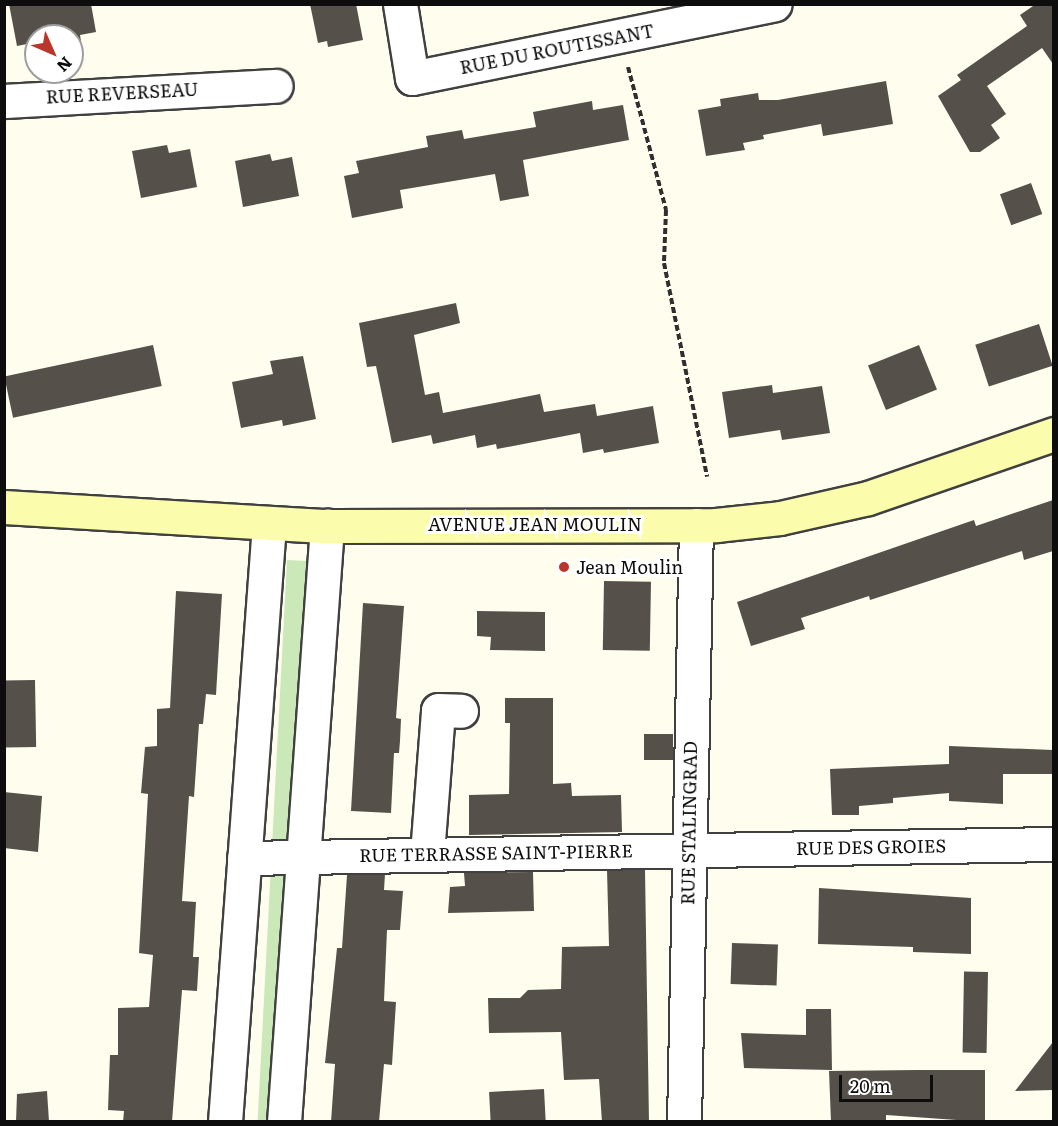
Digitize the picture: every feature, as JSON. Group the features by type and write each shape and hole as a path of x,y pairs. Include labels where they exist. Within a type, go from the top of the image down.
{"main road":[{"name":"AVENUE JEAN MOULIN","path":"4,507 327,526 696,525 780,518 868,498 1053,434"}],"street":[{"name":"RUE DU ROUTISSANT","path":"400,4 412,78 775,4"},
{"name":"RUE REVERSEAU","path":"4,101 276,86"},
{"path":"225,1122 269,524"},
{"name":"RUE STALINGRAD","path":"684,1122 696,525"},
{"path":"284,1122 327,526"},
{"path":"427,854 438,710 461,711"},
{"name":"RUE DES GROIES","path":"688,849 1053,844"},
{"name":"RUE TERRASSE SAINT-PIERRE","path":"244,858 688,849"}],"path":[{"path":"621,37 666,210 664,263 707,477"}],"green space":[{"path":"287,560 307,561 278,1122 258,1122"}],"building":[{"path":"9,4 91,4 96,32 84,34 84,24 24,24 24,45 17,46"},
{"path":"310,4 356,4 363,40 328,47 327,41 318,43"},
{"path":"1036,4 1053,4 1053,64 1042,48 987,86 1006,114 991,125 1000,138 980,152 970,152 938,96 961,80 957,75 1027,26 1020,15"},
{"path":"886,81 893,124 823,136 821,124 763,135 764,139 743,143 745,150 706,156 698,110 721,106 720,99 758,93 759,100 778,100"},
{"path":"592,101 593,110 623,105 629,140 523,160 529,196 500,201 495,174 400,190 403,208 352,218 344,176 359,173 356,161 428,147 426,136 462,130 464,139 536,127 533,112"},
{"path":"167,145 169,153 190,149 197,187 141,198 132,151"},
{"path":"270,154 272,161 292,157 299,196 243,207 235,161"},
{"path":"1031,183 1042,214 1011,225 1000,194"},
{"path":"456,303 460,323 414,335 425,395 439,392 443,413 540,394 544,412 595,404 597,416 653,406 659,443 604,453 603,449 583,453 580,433 497,449 496,444 477,448 475,435 433,444 431,435 392,443 376,366 367,367 359,323"},
{"path":"1039,324 1053,366 989,387 975,345"},
{"path":"153,345 162,386 13,418 4,377"},
{"path":"919,345 937,390 886,410 868,366"},
{"path":"303,356 316,419 283,426 282,420 241,428 232,382 273,374 270,361"},
{"path":"772,385 773,393 822,386 830,433 782,440 780,430 729,438 722,392"},
{"path":"1053,500 1053,551 1024,560 1022,551 870,600 869,596 801,618 805,629 751,646 737,602 974,520 976,526"},
{"path":"604,581 651,582 650,651 603,650"},
{"path":"176,591 222,594 216,695 206,694 203,724 199,724 194,797 189,796 182,901 196,902 193,957 199,957 197,991 182,990 172,1122 123,1122 124,1111 108,1110 110,1055 118,1055 118,1008 149,1007 153,955 139,953 148,794 141,793 145,747 157,746 157,709 170,708"},
{"path":"363,603 404,606 396,718 401,719 400,741 399,753 394,753 391,813 351,811"},
{"path":"477,611 545,612 545,651 490,650 491,637 477,636"},
{"path":"35,680 36,747 5,748 4,681"},
{"path":"505,698 553,698 553,784 571,783 572,796 621,795 622,832 469,835 469,795 509,794 510,723 505,723"},
{"path":"644,734 673,734 673,760 644,760"},
{"path":"949,746 1053,750 1053,774 1003,774 1003,804 949,801 949,793 893,798 893,803 859,806 859,815 832,815 830,769 949,764"},
{"path":"4,792 42,796 38,852 4,848"},
{"path":"607,870 645,870 649,1122 602,1122 599,1079 564,1080 561,1032 489,1033 488,998 520,998 528,990 561,989 562,947 609,946"},
{"path":"533,872 534,911 448,913 450,887 465,886 464,873"},
{"path":"385,874 384,890 403,891 400,930 387,930 384,1001 396,1002 392,1065 384,1064 379,1122 331,1122 335,1064 325,1063 337,948 342,948 347,875"},
{"path":"819,888 971,898 971,954 913,952 913,947 818,944"},
{"path":"732,943 778,945 777,986 731,984"},
{"path":"964,972 988,972 987,1053 963,1053"},
{"path":"806,1009 831,1009 832,1070 744,1068 741,1033 806,1035"},
{"path":"1053,1042 1053,1090 1015,1091"},
{"path":"985,1070 985,1122 886,1115 886,1122 831,1122 829,1071"},
{"path":"544,1089 546,1122 491,1122 489,1092"},
{"path":"47,1091 49,1122 16,1122 17,1094"}],"place":[{"name":"Jean Moulin","path":"564,567"}]}
